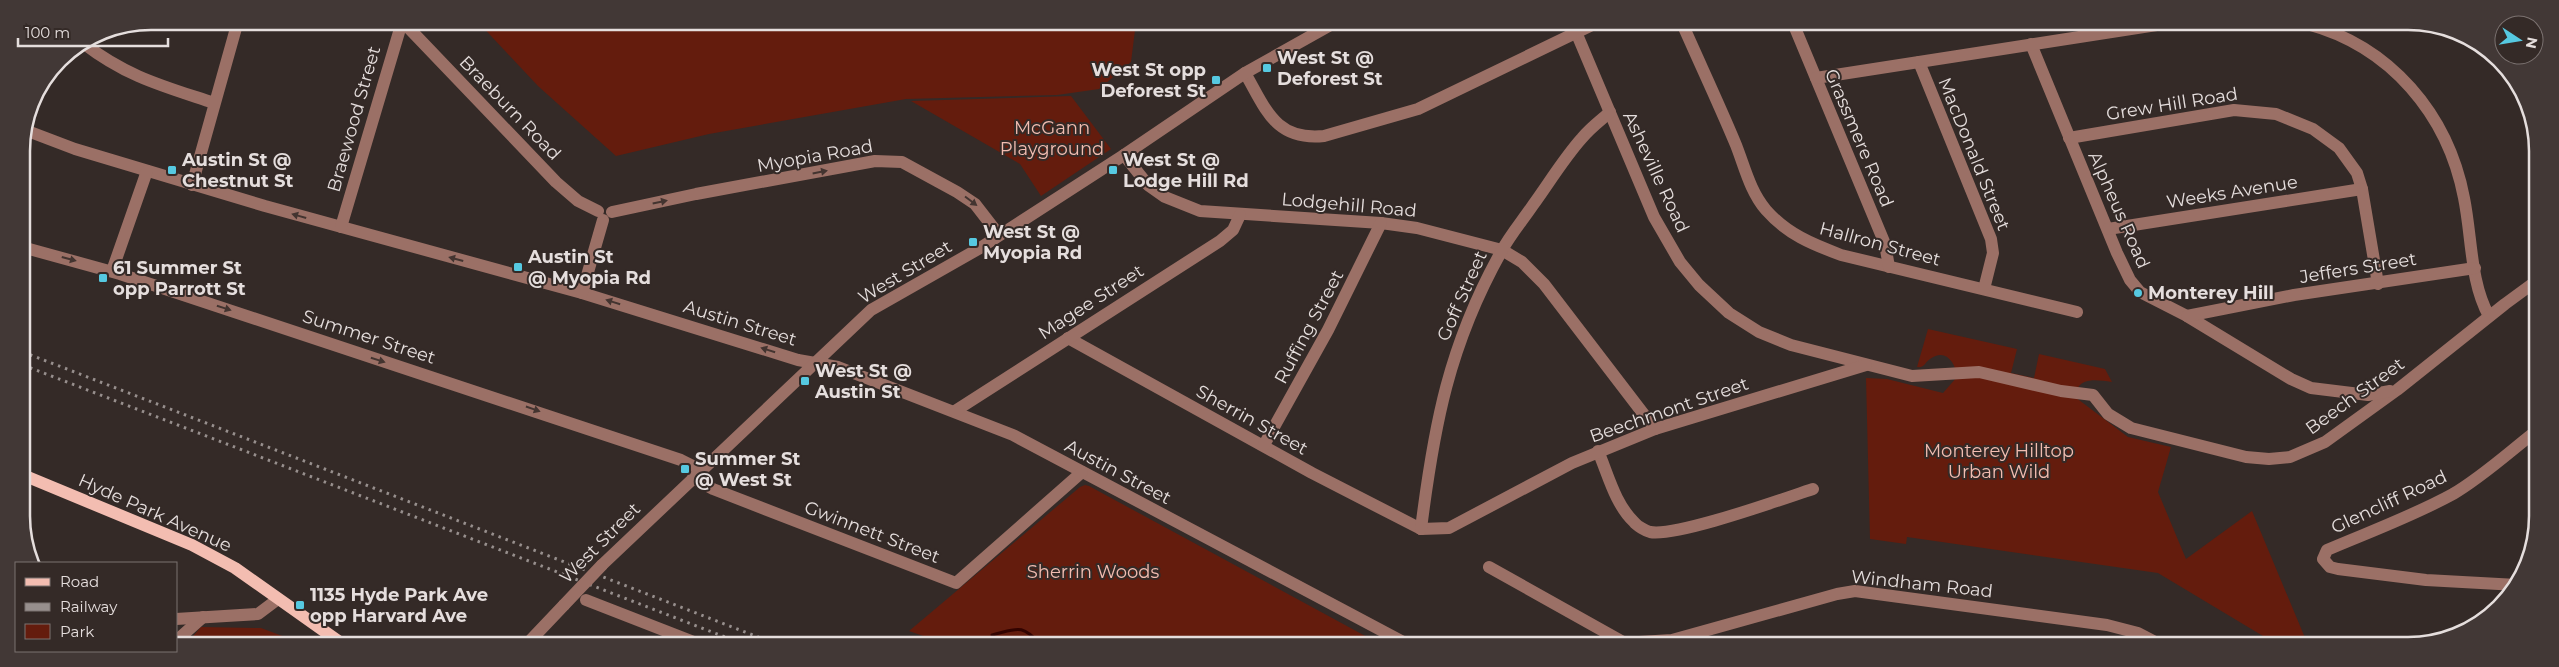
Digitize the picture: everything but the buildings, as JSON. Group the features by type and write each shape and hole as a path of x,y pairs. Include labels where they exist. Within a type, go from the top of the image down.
{"main road":[{"name":"Hyde Park Avenue","path":"30,479 192,545 235,568 329,637"}],"street":[{"path":"192,184 235,30"},
{"name":"Braewood Street","path":"341,228 400,30"},
{"name":"Braeburn Road","path":"410,30 556,182 584,204 604,214"},
{"name":"West Street","path":"534,637 602,564 871,310 999,235 1124,155 1244,72 1321,30"},
{"path":"1244,72 1276,124 1293,133 1309,138 1324,136 1418,109 1580,30"},
{"name":"Hallron Street","path":"1685,30 1736,147 1753,192 1767,211 1803,240 1841,255 2077,312"},
{"name":"Grassmere Road","path":"1796,30 1885,244 1889,267"},
{"path":"1816,78 2123,30"},
{"path":"2322,30 2350,41 2387,63 2416,92 2433,117 2453,160 2464,196 2480,300 2489,316"},
{"name":"Asheville Road","path":"1576,32 1654,217 1680,262 1699,285 1729,313 1759,332 1791,345 1866,365"},
{"name":"Alpheus Road","path":"2031,44 2068,138 2130,280 2140,292 2187,316 2291,379 2311,388 2368,394 2397,390"},
{"path":"89,48 114,65 141,79 214,103"},
{"name":"MacDonald Street","path":"1918,62 1991,239 1994,253 1984,289"},
{"name":"Grew Hill Road","path":"2068,138 2234,110 2276,114 2313,129 2339,148 2357,174 2362,190 2378,284"},
{"name":"Goff Street","path":"1421,529 1433,440 1454,354 1480,292 1502,250 1582,137 1610,112"},
{"name":"Austin Street","path":"31,134 147,171 341,228 582,293 798,360 838,367 1013,435 1394,637"},
{"name":"Lodgehill Road","path":"1124,155 1148,185 1165,197 1200,211 1381,223 1417,228 1502,250 1522,262 1544,284 1655,429"},
{"name":"Myopia Road","path":"604,214 696,194 875,161 902,162 919,169 975,204 999,235"},
{"path":"112,272 147,171"},
{"name":"Weeks Avenue","path":"2108,229 2362,190"},
{"path":"582,293 604,214"},
{"name":"Magee Street","path":"955,411 1220,241 1233,230 1240,215"},
{"name":"Ruffing Street","path":"1264,445 1328,330 1381,223"},
{"name":"Summer Street","path":"30,249 112,272 538,411 681,460 697,474"},
{"name":"Jeffers Street","path":"2187,316 2294,295 2378,284 2475,268"},
{"name":"Beech Street","path":"1866,365 1912,376 1928,376 1940,373 1986,373 2062,391 2093,395 2108,414 2127,427 2246,457 2269,459 2290,457 2317,446 2397,390 2529,286"},
{"name":"Sherrin Street","path":"1068,338 1421,529"},
{"name":"Beechmont Street","path":"1421,529 1449,528 1598,451 1655,429 1866,365"},
{"name":"Glencliff Road","path":"2508,585 2426,580 2338,570 2330,566 2323,558 2327,550 2402,519 2452,494 2475,479 2529,437"},
{"path":"1598,451 1617,498 1634,523 1649,532 1664,532 1692,526 1813,489"},
{"name":"Gwinnett Street","path":"697,474 713,489 956,583 1082,472"},
{"path":"1489,567 1614,637"},
{"name":"Windham Road","path":"1682,637 1837,594 1855,592 2106,625 2138,633 2146,637"},
{"path":"178,619 258,614 278,599"},
{"path":"586,600 681,637"},
{"path":"180,637 202,617"}],"green space":[{"path":"486,30 1135,30 1131,62 1099,89 1057,95 906,99 709,134 616,156 538,86"},
{"name":"McGann Playground","path":"1071,96 1111,149 1041,196 1020,164 911,101"},
{"name":"Monterey Hilltop Urban Wild","path":"1928,329 2017,349 2011,373 2034,378 2039,354 2105,369 2112,382 2094,380 2084,382 2077,390 2075,397 2128,437 2171,447 2158,492 2186,559 2252,511 2305,637 2265,637 2158,573 1907,537 1906,544 1870,539 1866,378 1887,379 1943,393 1957,377 1952,362 1941,355 1936,356 1923,366 1917,367"},
{"name":"Sherrin Woods","path":"1089,486 1367,637 926,637 909,631 1080,487"},
{"path":"201,627 261,628 285,637 192,637"}],"waterway":[{"path":"992,635 1018,629 1034,637"}],"railway":[{"path":"30,355 758,637"},
{"path":"30,368 725,637"}],"place":[{"name":"West St @ Deforest St","path":"1267,68"},
{"name":"West St opp Deforest St","path":"1216,80"},
{"name":"Austin St @ Chestnut St","path":"172,170"},
{"name":"West St @ Lodge Hill Rd","path":"1113,170"},
{"name":"West St @ Myopia Rd","path":"973,242"},
{"name":"Austin St @ Myopia Rd","path":"518,267"},
{"name":"61 Summer St opp Parrott St","path":"103,278"},
{"name":"Monterey Hill","path":"2138,293"},
{"name":"West St @ Austin St","path":"805,381"},
{"name":"Summer St @ West St","path":"685,469"},
{"name":"1135 Hyde Park Ave opp Harvard Ave","path":"300,605"}]}
